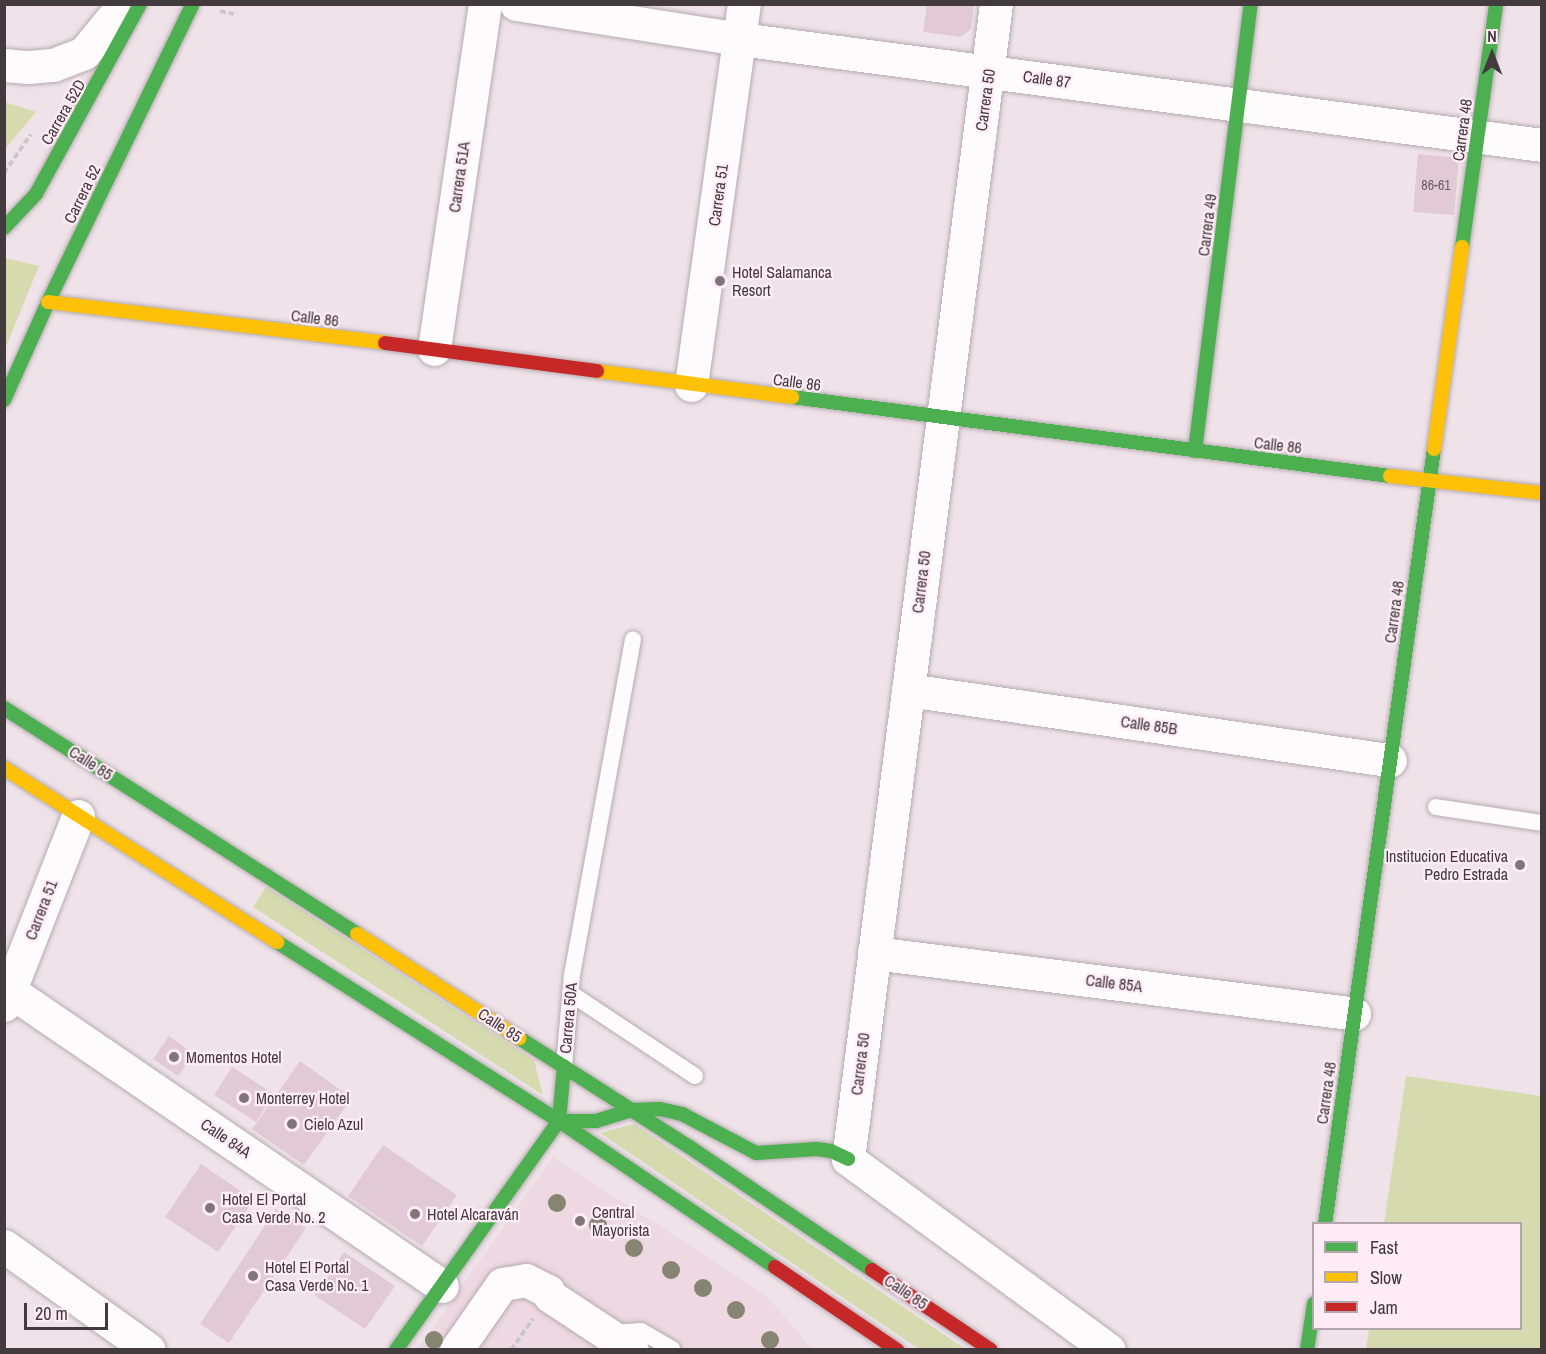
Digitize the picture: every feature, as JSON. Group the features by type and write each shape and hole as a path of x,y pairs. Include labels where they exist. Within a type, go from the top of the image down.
{"street":[{"path":"4,65 28,68 53,65 84,53 124,4"},
{"name":"Carrera 52D","path":"4,228 36,194 114,57 140,4"},
{"name":"Carrera 52","path":"4,400 48,302 193,4"},
{"name":"Carrera 51A","path":"434,350 485,4"},
{"name":"Calle 87","path":"516,4 740,39 1542,146"},
{"name":"Carrera 51","path":"691,385 744,4"},
{"name":"Carrera 50","path":"848,1159 996,4"},
{"name":"Carrera 49","path":"1195,451 1251,4"},
{"name":"Carrera 48","path":"1325,1222 1496,4"},
{"name":"Calle 86","path":"48,302 434,350 1429,481 1542,493"},
{"name":"Calle 85B","path":"908,690 1390,760"},
{"name":"Calle 85","path":"4,708 632,1110 991,1350"},
{"path":"4,768 559,1121 897,1350"},
{"name":"Carrera 51","path":"7,998 78,816"},
{"name":"Calle 85A","path":"874,953 1354,1014"},
{"name":"Calle 84A","path":"7,998 442,1286"},
{"name":"Carrera 50A","path":"559,1121 564,1066"},
{"path":"559,1121 596,1121 632,1110 660,1109 682,1114 756,1153 817,1149 831,1151 848,1159 1109,1350"},
{"path":"396,1350 559,1121"},
{"path":"4,1246 149,1350"},
{"path":"789,1277 825,1317"},
{"path":"456,1350 502,1284 526,1280 548,1291 550,1296 620,1341"},
{"path":"1307,1350 1312,1317"}],"lane":[{"name":"Carrera 50A","path":"564,1066 570,993 633,639"},
{"path":"1436,807 1542,823"},
{"path":"570,993 695,1076"},
{"path":"620,1341 641,1331 672,1349"}],"shaded area":[{"name":"Central Mayorista","path":"553,1157 766,1295 812,1349 417,1350"}],"green space":[{"path":"4,102 36,112 5,149"},
{"path":"4,258 39,266 5,349"},
{"path":"266,887 534,1060 543,1095 253,907"},
{"path":"1406,1076 1541,1096 1541,1349 1366,1349 1369,1330 1522,1330 1522,1222 1384,1222"},
{"path":"634,1124 965,1349 919,1349 600,1133"}],"building":[{"path":"927,4 974,4 971,29 961,37 923,32"},
{"path":"1418,154 1459,158 1454,215 1413,212"},
{"path":"169,1036 194,1054 178,1076 153,1059"},
{"path":"300,1061 352,1098 304,1165 252,1129"},
{"path":"232,1067 274,1094 256,1122 214,1095"},
{"path":"383,1145 457,1195 422,1246 348,1196"},
{"name":"Hotel El Portal Casa Verde No. 2","path":"201,1164 254,1200 218,1252 165,1217"},
{"name":"Hotel El Portal Casa Verde No. 1","path":"276,1209 306,1228 229,1343 200,1324"},
{"path":"344,1252 395,1286 365,1329 314,1295"}],"traffic: fast":[{"path":"4,228 36,194 140,4"},
{"path":"4,400 48,302 193,4"},
{"path":"1195,451 1251,4"},
{"path":"1462,247 1496,4"},
{"path":"792,397 1390,476"},
{"path":"1325,1222 1434,449"},
{"path":"4,708 357,934"},
{"path":"277,942 559,1121 775,1267"},
{"path":"519,1038 688,1146 872,1270"},
{"path":"396,1350 559,1121 564,1066"},
{"path":"559,1121 596,1121 632,1110 660,1109 682,1114 756,1153 817,1149 831,1151 848,1159"},
{"path":"1307,1350 1312,1317"}],"traffic: slow":[{"path":"1434,449 1462,247"},
{"path":"48,302 385,343"},
{"path":"597,371 792,397"},
{"path":"1390,476 1542,493"},
{"path":"4,768 277,942"},
{"path":"357,934 519,1038"}],"traffic: jam":[{"path":"385,343 597,371"},
{"path":"775,1267 897,1350"},
{"path":"872,1270 991,1350"}],"place":[{"name":"Hotel Salamanca Resort","path":"720,281"},
{"name":"Institucion Educativa Pedro Estrada","path":"1520,865"},
{"name":"Momentos Hotel","path":"174,1057"},
{"name":"Monterrey Hotel","path":"244,1098"},
{"name":"Cielo Azul","path":"292,1124"},
{"name":"Hotel El Portal Casa Verde No. 2","path":"210,1208"},
{"name":"Hotel Alcaraván","path":"415,1214"},
{"name":"Central Mayorista","path":"580,1221"},
{"name":"Hotel El Portal Casa Verde No. 1","path":"253,1276"}]}
